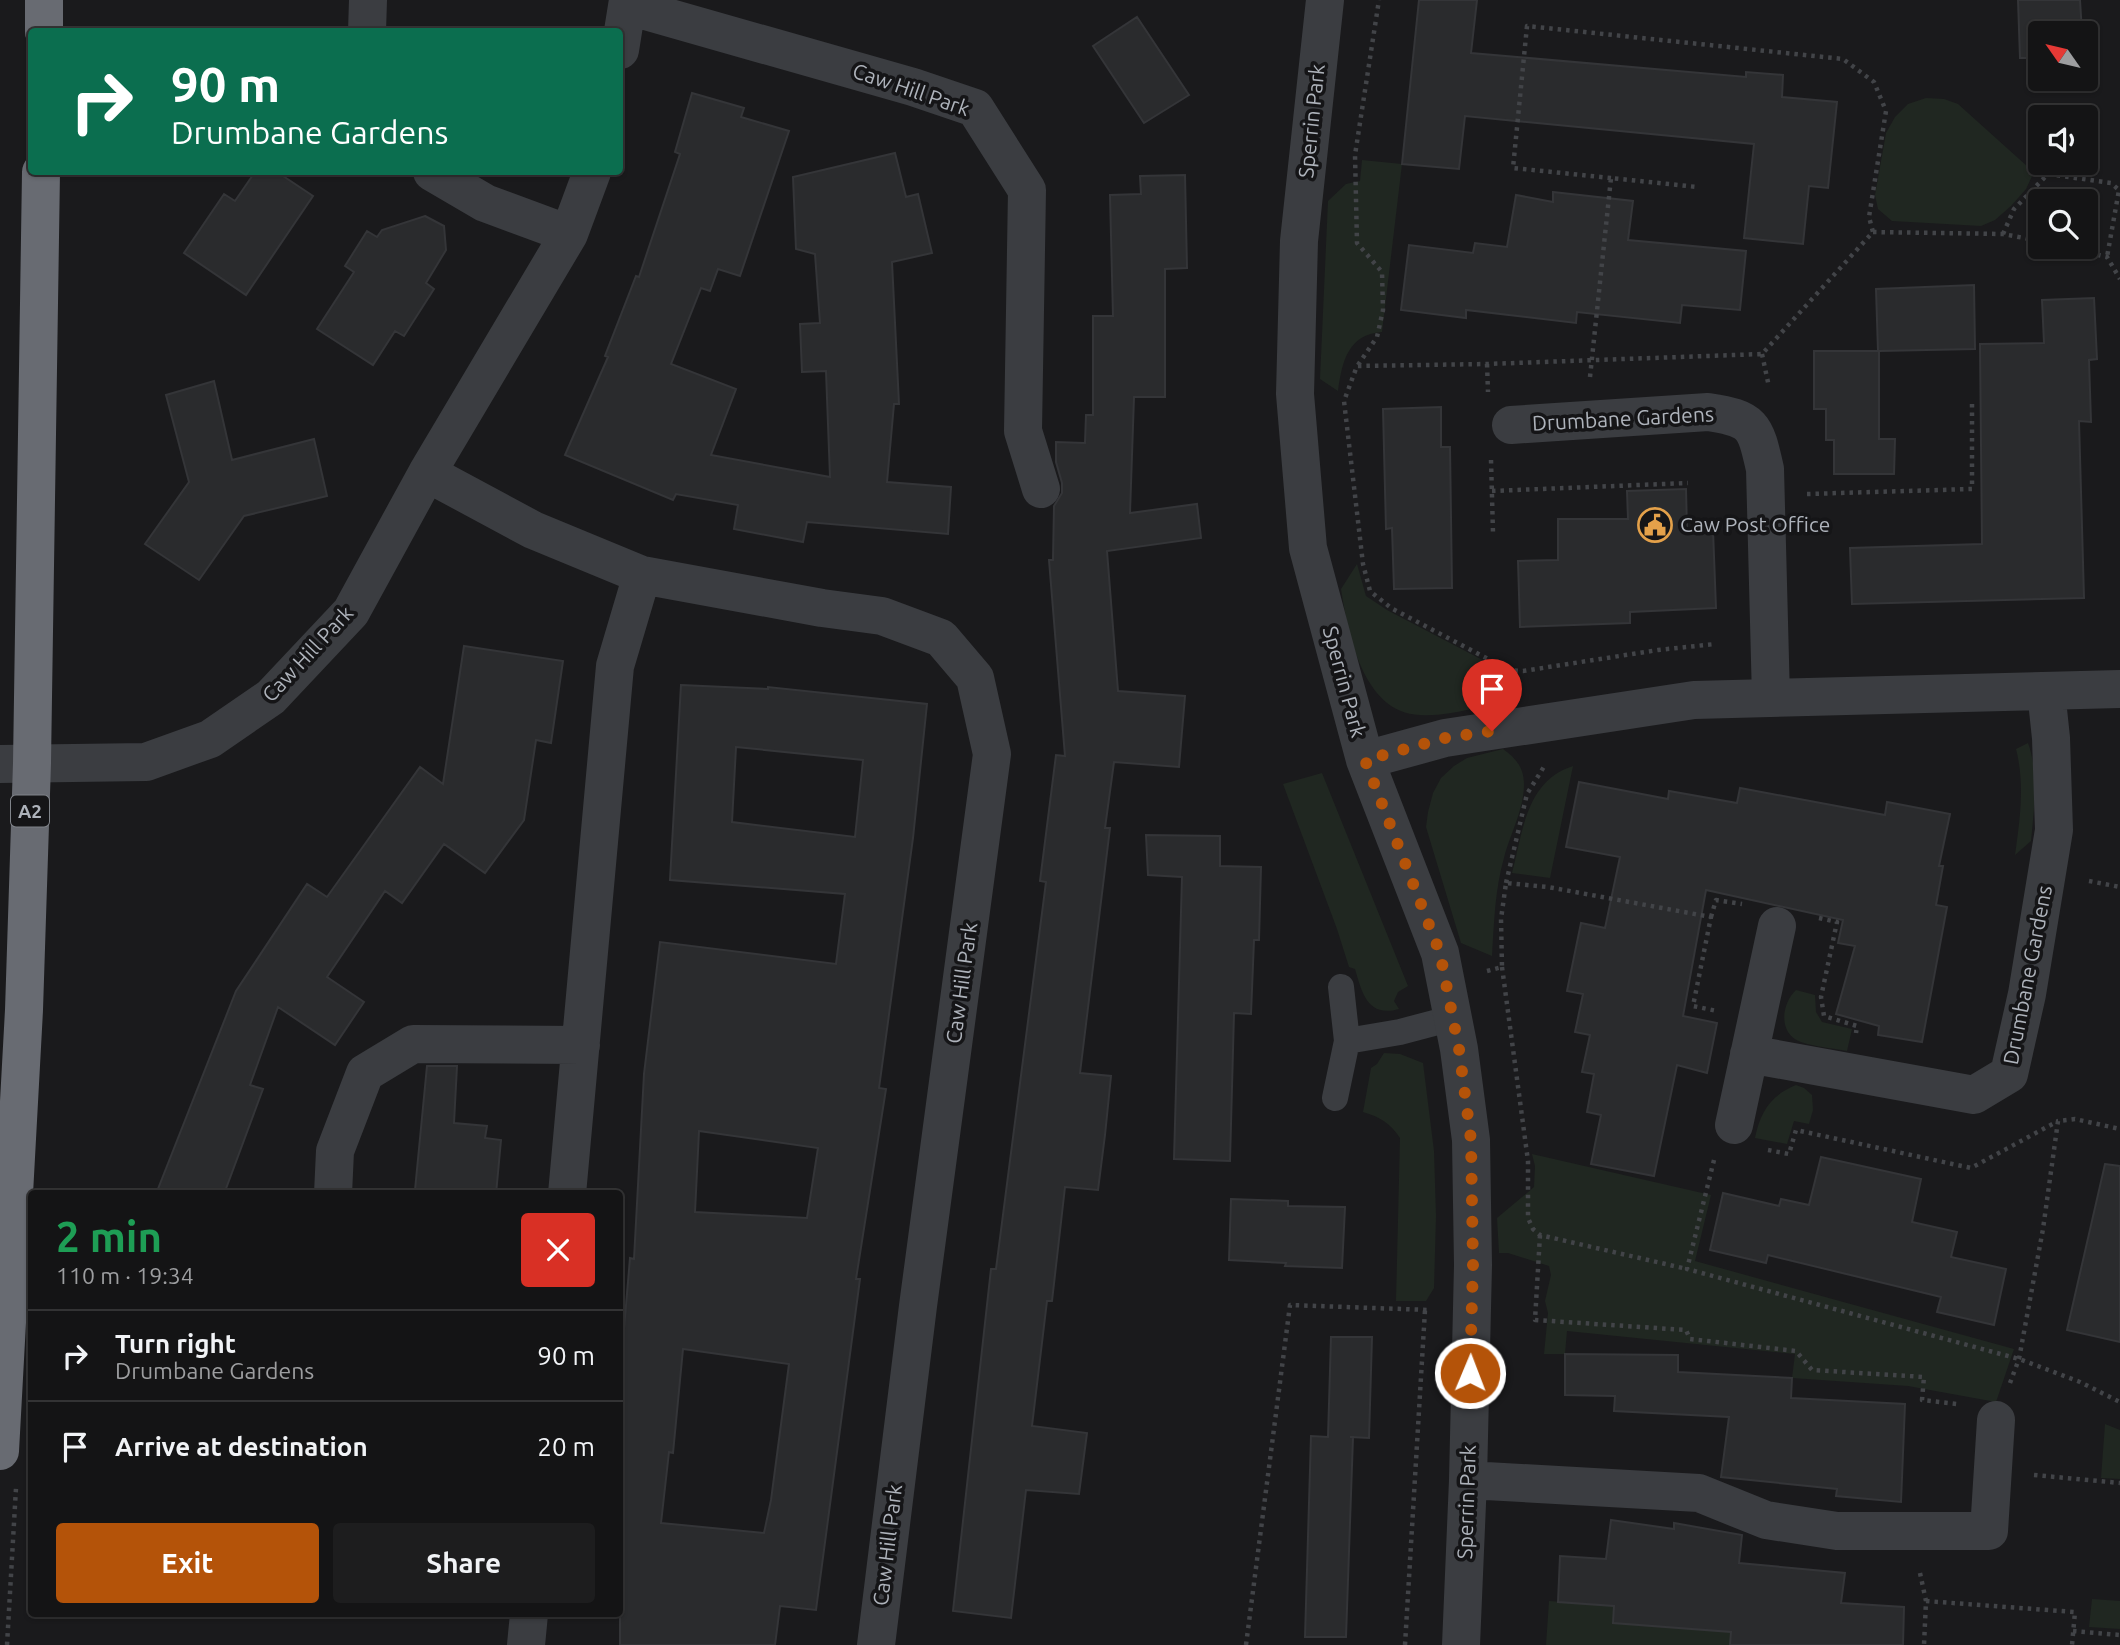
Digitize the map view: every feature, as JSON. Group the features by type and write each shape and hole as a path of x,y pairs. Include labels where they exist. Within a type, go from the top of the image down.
{"highway":[{"path":"44,0 44,28"},
{"name":"A2","path":"0,1451 24,1010 16,764 41,175"}],"street":[{"path":"366,28 368,0"},
{"name":"Sperrin Park","path":"1325,0 1300,241 1295,394 1308,548 1365,760 1440,953 1471,1140 1473,1265 1461,1645"},
{"name":"Caw Hill Park","path":"623,32 628,3 900,83 975,108 1027,190 1023,431 1041,489"},
{"path":"437,175 485,203 569,234"},
{"name":"Caw Hill Park","path":"16,764 146,762 210,739 271,698 351,611 427,473 569,234 591,175"},
{"name":"Drumbane Gardens","path":"1511,425 1708,412 1739,417 1758,436 1765,469 1771,698"},
{"name":"Caw Hill Park","path":"427,473 533,530 642,575 822,608 883,616 940,638 975,678 992,754 916,1319 876,1645"},
{"path":"568,1190 615,666 642,575"},
{"path":"1365,760 1445,738 1694,700 2120,689"},
{"name":"Drumbane Gardens","path":"1749,1054 1974,1095 2009,1074 2027,994 2053,830 2051,738 2046,691"},
{"path":"1734,1125 1777,926"},
{"path":"333,1190 335,1150 365,1073 377,1065 413,1044 581,1045"},
{"path":"1468,1480 1699,1493 1766,1520 1837,1531 1989,1531 1998,1414"},
{"path":"526,1645 529,1617"}],"lane":[{"path":"1335,1098 1347,1041 1341,987"},
{"path":"1347,1041 1400,1032 1449,1001"}],"path":[{"path":"1379,0 1355,155 1357,243 1382,272 1382,310 1377,337 1357,366 1344,401 1363,564 1370,591 1391,608 1508,670 1523,671 1715,644"},
{"path":"1697,187 1513,167 1527,26 1843,59 1874,82 1886,110 1869,218 1873,232"},
{"path":"2003,234 2014,209 2048,174 2111,183 2119,190 2107,257 2120,279"},
{"path":"1587,420 1611,178"},
{"path":"1357,366 1762,354 1873,232 2003,234 2028,239"},
{"path":"2098,255 2107,257"},
{"path":"1766,496 1972,489 1972,403"},
{"path":"1492,491 1688,483"},
{"path":"1562,720 1548,760 1527,794 1506,883 1501,919 1502,967 1528,1161 1528,1218 1533,1229 1540,1234 1687,1269 2019,1359 2080,1382 2120,1402"},
{"path":"1506,883 1548,887 1711,917 1693,1006 1719,1012"},
{"path":"1449,1001 1502,967"},
{"path":"1765,1150 1789,1154 1797,1130 1971,1168 2058,1121 2075,1119 2120,1129"},
{"path":"1540,1234 1535,1320 1686,1330 1690,1339 1796,1351 1812,1370 1905,1378 1924,1377 1922,1401 1998,1414 2019,1359 2043,1229 2058,1121"},
{"path":"1687,1269 1718,1140 1734,1125"},
{"path":"1245,1645 1290,1304 1436,1310"},
{"path":"1405,1645 1425,1310"},
{"path":"1993,1471 2120,1483"},
{"path":"1920,1531 1918,1565 1926,1601 1924,1645"},
{"path":"1926,1601 2075,1612 2072,1645"},
{"path":"2073,1631 2120,1635"}],"shaded area":[{"path":"1926,98 1944,99 1958,104 2028,167 2028,175 2032,176 2026,189 1995,220 1981,226 1892,221 1878,209 1875,195 1886,133 1895,117 1908,104"},
{"path":"1362,160 1402,164 1382,332 1361,338 1354,344 1345,360 1338,391 1320,379 1328,201 1346,184 1360,181"},
{"path":"1357,564 1366,596 1387,610 1494,666 1503,676 1510,699 1431,715 1401,711 1385,701 1362,668 1348,627 1341,589"},
{"path":"2028,743 2035,779 2031,841 2015,855 2021,788 2016,749"},
{"path":"1503,749 1518,764 1523,773 1524,784 1522,803 1501,870 1495,906 1492,956 1461,943 1426,827 1433,793 1441,778 1467,758"},
{"path":"1573,766 1550,878 1512,873 1524,825 1536,795 1557,773"},
{"path":"1322,773 1408,986 1398,992 1394,1001 1399,1009 1388,1011 1373,1006 1364,994 1355,969 1349,967 1283,784"},
{"path":"1796,990 1815,995 1816,1012 1822,1022 1852,1029 1847,1051 1801,1042 1788,1032 1785,1026 1785,1010"},
{"path":"1384,1053 1400,1054 1423,1063 1434,1151 1436,1216 1434,1288 1426,1301 1396,1301 1400,1138 1384,1121 1363,1112 1371,1068"},
{"path":"1796,1085 1812,1095 1813,1110 1809,1124 1794,1121 1787,1144 1755,1138 1760,1120 1773,1099"},
{"path":"1532,1154 1711,1195 1695,1261 2014,1349 1996,1402 1908,1386 1792,1378 1795,1354 1567,1331 1565,1354 1544,1354 1548,1313 1545,1301 1551,1275 1549,1266 1508,1253 1499,1253 1497,1218 1534,1187 1535,1166"},
{"path":"2105,1424 2120,1430 2120,1479 2101,1478"},
{"path":"2092,1599 2120,1601 2120,1629 2089,1627"},
{"path":"1549,1601 1614,1606 1613,1623 1731,1631 1730,1645 1546,1645"}],"building":[{"path":"1419,0 1477,0 1471,53 1746,77 1746,72 1783,75 1782,97 1837,102 1828,188 1809,186 1803,244 1744,238 1754,144 1465,116 1459,169 1402,164"},
{"path":"2018,0 2080,0 2081,21 2028,21 2028,58 2020,58"},
{"path":"1137,17 1189,95 1144,123 1093,46"},
{"path":"692,93 744,108 741,117 789,131 740,276 718,269 710,291 701,288 671,364 736,389 711,455 830,477 826,371 802,372 800,324 820,323 815,254 796,249 793,177 895,153 906,197 918,194 932,253 892,262 899,404 894,404 887,482 951,487 948,534 807,522 803,542 734,529 738,505 676,494 673,500 565,455 608,357 605,356 636,276 639,277 680,154 675,152"},
{"path":"253,175 282,175 313,196 246,295 184,253 224,194 235,201"},
{"path":"1185,175 1187,268 1165,269 1165,397 1134,397 1130,513 1197,504 1201,538 1107,551 1118,691 1185,696 1179,767 1114,762 1105,828 1110,828 1080,1073 1111,1076 1105,1135 1098,1190 1065,1187 1052,1301 1047,1301 1032,1426 1087,1433 1079,1494 1026,1490 1011,1618 953,1611 991,1269 996,1269 1046,882 1040,881 1056,755 1065,756 1049,560 1053,560 1054,506 1062,493 1056,462 1056,442 1085,443 1086,415 1093,415 1093,316 1113,316 1110,195 1141,194 1140,176"},
{"path":"1553,192 1633,201 1628,240 1746,251 1740,310 1682,305 1680,323 1577,312 1576,323 1466,310 1466,318 1401,310 1409,245 1473,253 1475,243 1507,247 1516,195 1553,202"},
{"path":"425,216 444,226 446,250 426,283 434,289 404,336 395,331 373,365 317,329 354,272 345,266 367,231 377,237 382,230"},
{"path":"1974,285 1975,349 1879,351 1879,439 1895,439 1894,474 1834,474 1834,440 1826,440 1826,409 1814,409 1814,351 1878,351 1876,289"},
{"path":"2094,298 2097,359 2089,360 2091,422 2079,421 2084,598 1852,604 1850,548 1982,544 1980,344 2044,343 2042,300"},
{"path":"214,381 232,460 314,439 327,496 244,516 199,580 145,544 189,482 166,395"},
{"path":"1441,407 1441,447 1450,447 1452,588 1394,589 1392,528 1386,529 1383,409"},
{"path":"1686,489 1687,530 1713,530 1716,608 1630,612 1630,623 1520,627 1518,561 1558,560 1558,519 1628,519 1627,491"},
{"path":"464,646 563,661 551,743 536,740 524,820 485,873 444,844 402,903 385,891 327,977 364,1002 335,1045 278,1007 250,1085 263,1089 225,1190 158,1190 236,991 307,884 327,897 420,767 443,784"},
{"path":"681,685 768,687 927,704 913,838 879,1088 886,1089 856,1279 860,1279 816,1610 780,1606 775,1645 620,1645 620,1617 623,1617 623,1341 630,1258 634,1259 644,1074 660,942 836,964 845,894 670,880","holes":["736,747 863,760 855,837 732,822","699,1131 818,1148 807,1218 695,1212","683,1349 789,1364 764,1533 661,1523 669,1452 673,1453"]},
{"path":"1579,782 1668,799 1669,791 1737,803 1740,788 1885,815 1887,802 1950,814 1939,866 1943,866 1936,905 1947,907 1922,1042 1878,1035 1879,1026 1836,1014 1855,946 1838,943 1843,920 1706,890 1683,1016 1717,1023 1707,1073 1677,1065 1654,1176 1591,1164 1601,1115 1587,1112 1594,1074 1582,1072 1590,1035 1575,1032 1583,994 1567,991 1581,923 1605,928 1620,857 1566,847"},
{"path":"1146,835 1220,836 1220,866 1261,867 1259,940 1254,940 1251,1014 1234,1013 1230,1161 1174,1159 1182,877 1148,875"},
{"path":"427,1066 457,1066 454,1123 487,1126 485,1138 501,1140 496,1190 415,1190"},
{"path":"1821,1157 1921,1179 1912,1222 1957,1232 1951,1257 2006,1269 1994,1325 1937,1312 1941,1297 1768,1255 1766,1263 1710,1250 1723,1193 1779,1206 1781,1199 1809,1205"},
{"path":"2105,1164 2120,1166 2120,1342 2067,1330"},
{"path":"1231,1199 1288,1201 1288,1206 1345,1207 1342,1268 1229,1260"},
{"path":"1331,1337 1372,1337 1369,1438 1353,1437 1346,1637 1305,1637 1311,1436 1328,1437"},
{"path":"1565,1354 1678,1355 1678,1372 1792,1378 1791,1398 1905,1404 1901,1502 1836,1496 1837,1489 1721,1477 1729,1417 1614,1411 1615,1396 1565,1395"},
{"path":"1611,1520 1674,1529 1674,1523 1742,1535 1739,1563 1845,1573 1841,1603 1904,1607 1903,1645 1730,1645 1731,1632 1613,1623 1614,1606 1558,1602 1560,1556 1606,1559"}],"place":[{"name":"Caw Post Office","path":"1655,525"}],"route":[{"path":"1470,1373 1473,1265 1471,1140 1459,1049 1440,953 1365,760 1445,738 1492,731"}]}
